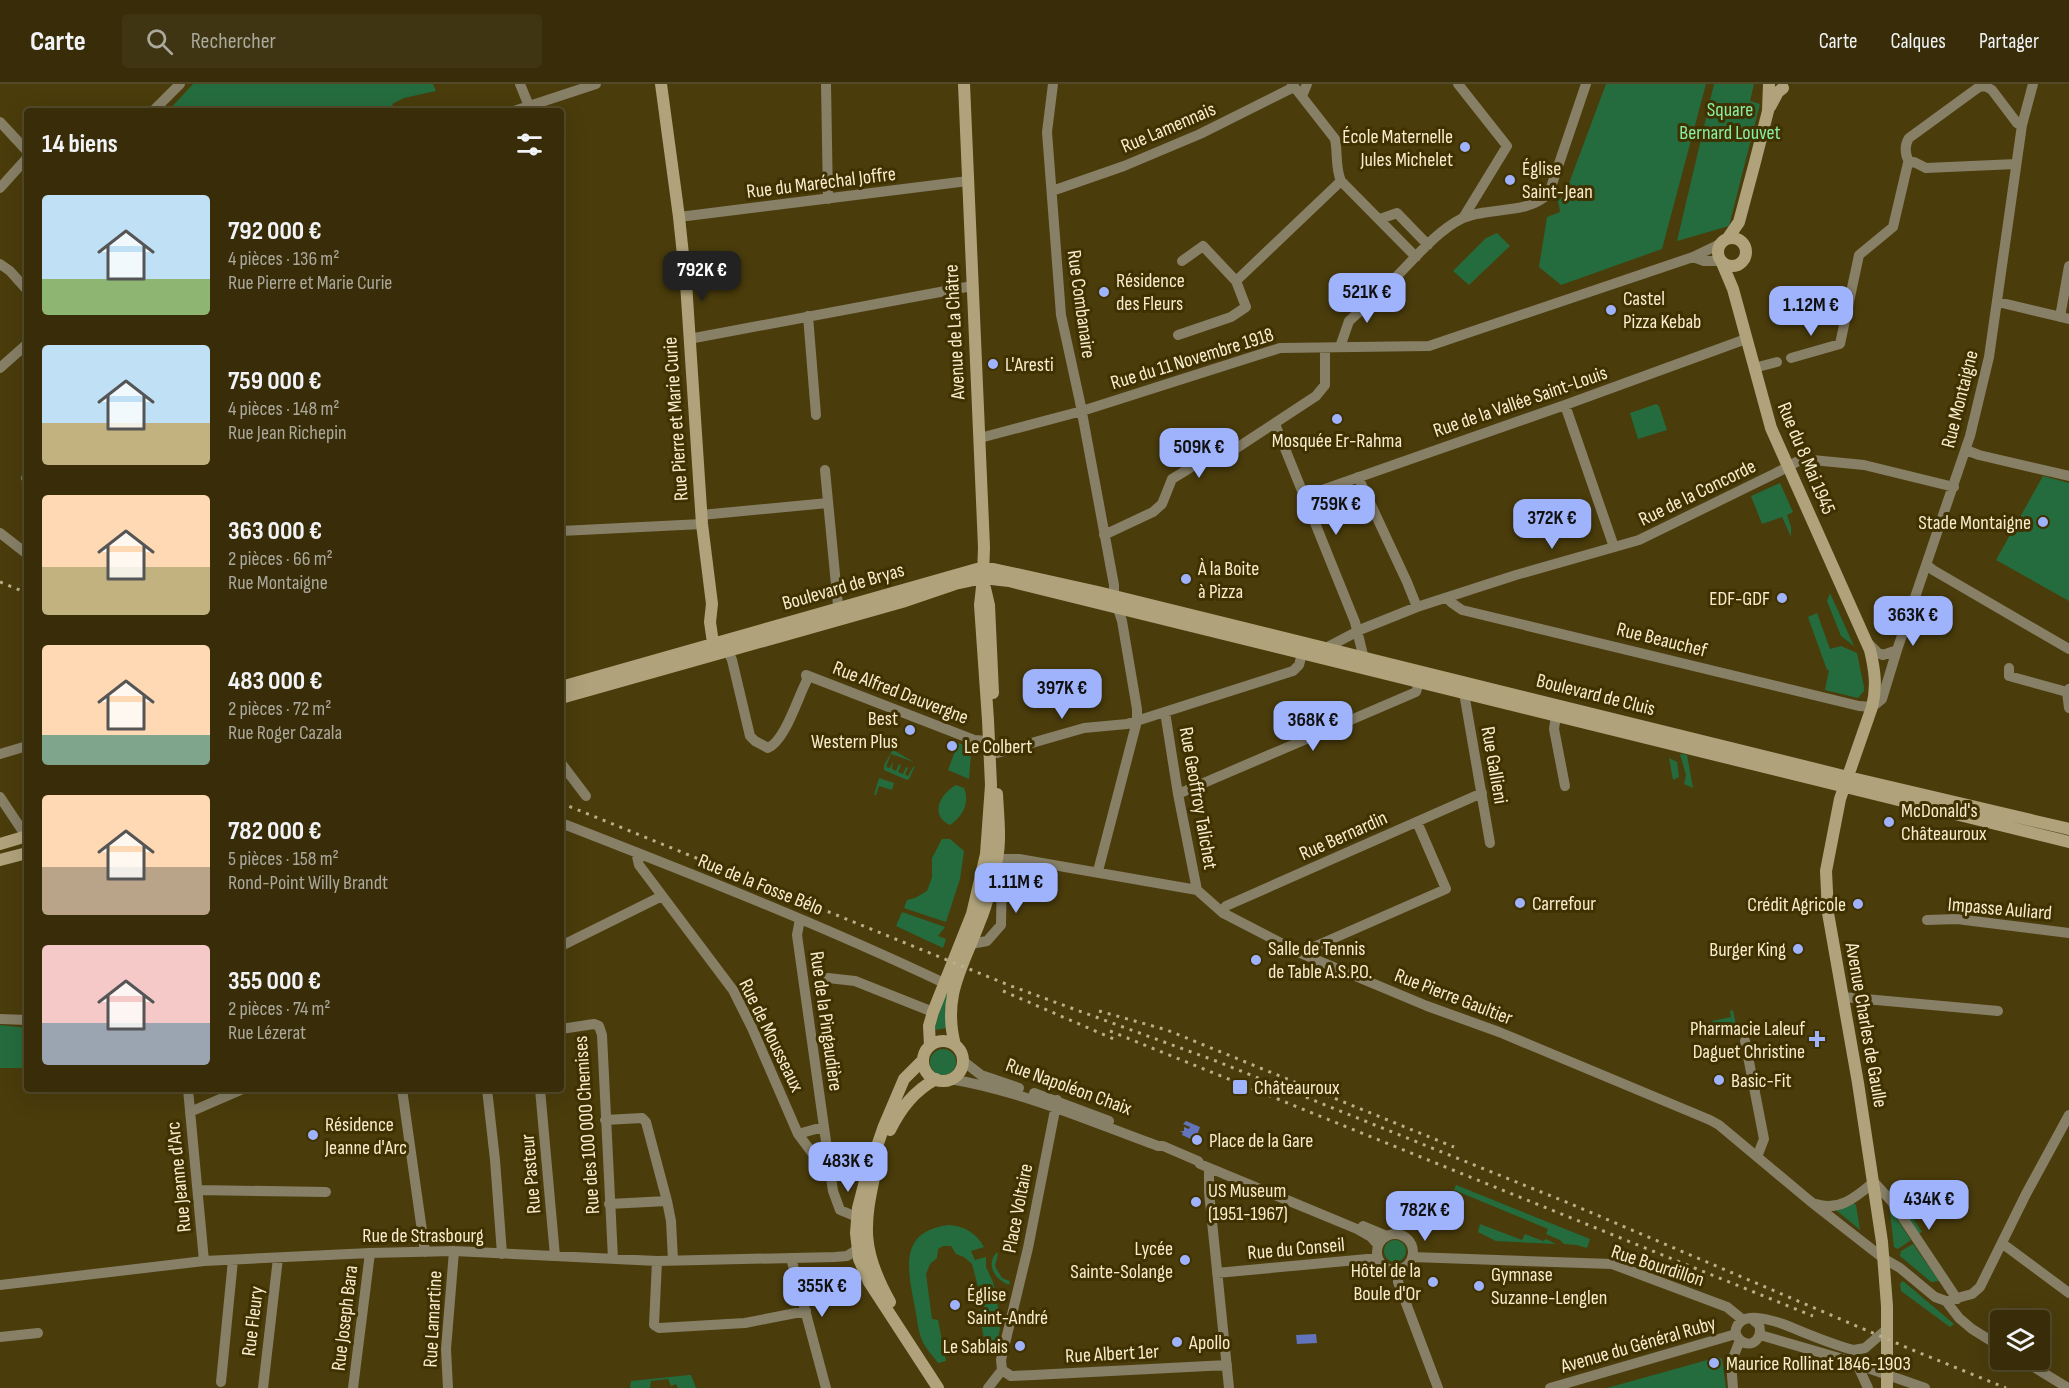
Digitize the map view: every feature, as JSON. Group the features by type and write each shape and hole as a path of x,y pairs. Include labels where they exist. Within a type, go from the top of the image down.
{"main road":[{"name":"Rue Pierre et Marie Curie","path":"661,84 679,217 701,520 712,604 710,622 713,643"},
{"name":"Avenue de La Châtre","path":"950,985 971,944 981,918 998,850 997,753 989,605 984,572 964,84"},
{"path":"1739,222 1717,250 1722,262 1727,266 1737,265 1745,258 1746,253 1739,222 1768,111 1769,84 1778,88 1786,86"},
{"path":"1768,111 1786,86"},
{"path":"1724,241 1733,238 1742,242"},
{"name":"Rue du 8 Mai 1945","path":"1722,262 1733,289 1771,428 1870,650 1876,677 1875,693 1846,782"},
{"name":"Rue du 8 Mai 1945","path":"1733,289 1737,265"},
{"name":"Avenue de La Châtre","path":"950,985 972,914 987,854 991,785 980,605 984,572"},
{"name":"Boulevard de Cluis","path":"984,572 1009,581 1324,649 1846,782 2069,842"},
{"name":"Boulevard de Bryas","path":"564,686 713,643 838,613 902,602 984,572"},
{"name":"Boulevard de Cluis","path":"1116,603 1302,654 1419,683 1557,710"},
{"name":"Boulevard de Bryas","path":"564,697 728,651 838,613"},
{"path":"989,741 993,751 994,790 998,805"},
{"name":"Boulevard de Cluis","path":"1846,782 2069,829"},
{"name":"Avenue Charles de Gaulle","path":"1846,782 1826,871 1828,914 1874,1182 1886,1281 1887,1388"},
{"path":"0,844 24,837"},
{"path":"0,860 24,853"},
{"path":"939,1388 869,1282 855,1255 865,1181 904,1079 923,1060 930,1046 929,1026 933,1012 950,985"},
{"path":"950,985 950,1015 955,1045"},
{"path":"930,1046 942,1041 955,1045 963,1061 959,1072 950,1079 936,1079 925,1085 903,1105 878,1161 862,1216 868,1254 873,1268 889,1300 948,1388"},
{"path":"923,1060 927,1071 936,1079"}],"street":[{"path":"156,108 180,84"},
{"path":"520,84 529,106"},
{"path":"523,108 596,84"},
{"path":"826,84 828,199"},
{"name":"Rue Combanaire","path":"1053,84 1047,132 1061,315 1082,411 1116,603 1122,621 1137,721"},
{"path":"1302,96 1307,84"},
{"path":"1458,84 1507,146 1463,218"},
{"path":"1389,284 1447,228 1463,218 1527,205 1542,200 1549,194 1586,84"},
{"name":"Rue Montaigne","path":"1872,707 1882,699 1966,450 1989,357 2022,125 2033,84"},
{"path":"1293,85 1335,140 1337,172 1341,181 1416,257"},
{"name":"Rue Lamennais","path":"1052,191 1124,166 1200,134 1293,85"},
{"path":"1909,162 1905,150 1909,138 1979,87 1986,86 1992,90 2017,123 2022,125"},
{"path":"0,122 24,147"},
{"path":"0,188 24,162"},
{"path":"1909,162 1926,168 2016,164"},
{"path":"1791,358 1840,344 1859,255 1893,227 1906,166 1909,162"},
{"name":"Rue du Maréchal Joffre","path":"679,217 968,181"},
{"path":"1236,281 1341,181"},
{"path":"1380,219 1397,213 1428,245"},
{"name":"Rue du 11 Novembre 1918","path":"980,438 1082,411 1280,348 1429,346 1694,257 1724,241"},
{"path":"1178,335 1231,318 1246,307 1236,281 1203,246 1182,261"},
{"name":"Rue du 11 Novembre 1918","path":"1694,257 1704,261 1722,262"},
{"path":"0,264 24,287"},
{"path":"1998,302 2064,318 2069,266"},
{"path":"689,339 972,286"},
{"path":"1340,347 1349,321 1380,293"},
{"path":"808,316 816,415"},
{"name":"Rue de la Vallée Saint-Louis","path":"1305,496 1746,339"},
{"path":"0,368 24,347"},
{"path":"1104,535 1153,512 1162,504 1172,479 1211,455 1220,459 1316,396 1325,385 1325,348"},
{"path":"1754,368 1778,362"},
{"path":"1565,405 1614,547"},
{"path":"1275,424 1358,630 1364,659"},
{"path":"1966,450 2069,476"},
{"name":"Rue de la Concorde","path":"1324,649 1358,630 1417,607 1516,575 1639,540 1802,459 1864,465 1954,487"},
{"path":"825,470 838,613"},
{"path":"1358,477 1417,607"},
{"path":"564,531 701,520 828,504"},
{"path":"0,533 24,552"},
{"path":"1927,565 2069,649"},
{"name":"Rue Beauchef","path":"1447,598 1462,610 1859,706 1872,707"},
{"name":"Rue du 8 Mai 1945","path":"1863,635 1878,653 1890,654 1897,650"},
{"path":"713,643 728,651"},
{"name":"Rue Alfred Dauvergne","path":"728,651 750,736 768,748 774,746 781,738 807,680 807,675 974,740 989,741"},
{"path":"997,753 1084,728 1137,721 1293,671 1299,665 1302,654"},
{"path":"2009,668 2009,676 2068,690 2069,708"},
{"path":"1178,795 1416,692 1419,683"},
{"name":"Rue Gallieni","path":"1464,693 1490,843"},
{"path":"1557,710 1554,729 1565,786"},
{"name":"Rue Geoffroy Talichet","path":"1165,712 1178,795 1197,890"},
{"path":"1098,871 1137,721"},
{"path":"0,753 24,747"},
{"path":"564,767 586,796"},
{"name":"Rue Bernardin","path":"1223,913 1226,906 1482,793"},
{"path":"0,797 24,832"},
{"path":"1300,953 1446,889 1417,822"},
{"name":"Rue de la Fosse Bélo","path":"564,825 636,852 950,985"},
{"name":"Rue de Mousseaux","path":"636,852 639,865 733,990 798,1134 831,1178"},
{"path":"971,944 987,941 1001,925 1002,869 996,861 1001,859 1019,859 1098,871 1197,890"},
{"name":"Rue Pierre Gaultier","path":"1197,890 1223,913 1300,953 1710,1120 1719,1125 1810,1202 1883,1258 1900,1268 1935,1297 1952,1300"},
{"path":"564,944 662,896"},
{"name":"Impasse Auliard","path":"1927,920 1957,919 2069,933"},
{"name":"Rue de la Pingaudière","path":"800,920 797,935 836,1205 840,1210 862,1216"},
{"path":"828,978 855,981 933,1012"},
{"path":"1843,996 1998,1011"},
{"path":"0,1018 24,1020"},
{"name":"Rue des 100 000 Chemises","path":"564,1029 594,1024 599,1026 602,1035 613,1258"},
{"path":"1745,1041 1764,1139 1757,1157"},
{"name":"Rue Napoléon Chaix","path":"963,1061 981,1075 1038,1094 1134,1137 1163,1146"},
{"name":"Rue Napoléon Chaix","path":"950,1079 989,1086 1056,1104 1161,1142 1163,1146"},
{"name":"Rue Jeanne d'Arc","path":"188,1092 204,1262"},
{"path":"190,1112 236,1092"},
{"path":"402,1092 425,1252"},
{"path":"487,1092 502,1254"},
{"name":"Rue Pasteur","path":"540,1092 555,1256"},
{"name":"Place Voltaire","path":"990,1388 1002,1370 1001,1360 1027,1254 1056,1104"},
{"path":"1952,1300 1972,1294 1980,1287 2026,1194 2069,1115"},
{"path":"605,1120 642,1118 646,1122 671,1221 673,1260"},
{"path":"798,1134 823,1127"},
{"path":"2060,1132 2069,1140"},
{"path":"1163,1146 1388,1236"},
{"path":"1198,1161 1209,1168 1357,1229 1371,1237 1378,1245 1378,1258 1386,1268 1399,1270 1407,1265 1412,1257 1412,1246 1406,1238 1397,1234 1388,1236 1378,1245"},
{"path":"1209,1168 1209,1196 1229,1388"},
{"path":"1810,1202 1822,1206 1840,1205 1854,1198 1874,1182"},
{"name":"Rue Pierre Gaultier","path":"1874,1182 1893,1203 1952,1300 1959,1318 1990,1340"},
{"path":"198,1190 326,1192"},
{"path":"609,1204 667,1201"},
{"path":"2003,1244 2069,1293"},
{"name":"Rue de Strasbourg","path":"0,1285 204,1262 370,1253 454,1251 657,1261 855,1255"},
{"name":"Rue Lamartine","path":"448,1388 446,1349 454,1251"},
{"name":"Rue Joseph Bara","path":"353,1388 370,1253"},
{"path":"855,1255 873,1268"},
{"name":"Rue Bourdillon","path":"1412,1257 1612,1264 1727,1307 1748,1320 1768,1319 1854,1350 1865,1348 1887,1329"},
{"name":"Rue Fleury","path":"263,1388 278,1258"},
{"path":"791,1258 826,1388"},
{"name":"Rue du Conseil","path":"1217,1273 1378,1258"},
{"path":"221,1382 232,1260"},
{"path":"657,1261 654,1325 659,1328 745,1323 806,1311"},
{"path":"1399,1270 1398,1282 1438,1388"},
{"path":"1733,1388 1731,1363 1738,1337 1737,1326 1748,1320 1760,1325 1759,1338 1751,1343 1738,1337"},
{"path":"0,1337 38,1333"},
{"path":"1760,1335 1857,1364 1925,1388"},
{"name":"Avenue du Général Ruby","path":"1550,1388 1738,1337"},
{"path":"1857,1364 1868,1388"},
{"name":"Rue Albert 1er","path":"1002,1370 1011,1376 1227,1365"},
{"path":"2039,1370 2068,1388"}],"green space":[{"path":"193,84 433,84 436,91 404,98 392,104 394,108 171,108"},
{"path":"1606,84 1706,84 1662,249 1561,285 1539,267 1547,217 1560,212 1558,201 1565,194"},
{"name":"Square Bernard Louvet","path":"1714,84 1754,84 1750,101 1760,104 1729,226 1677,241"},
{"path":"1497,233 1510,246 1469,285 1453,271 1486,238"},
{"path":"1656,404 1659,406 1667,430 1638,439 1630,413"},
{"name":"Stade Montaigne","path":"2043,476 2069,483 2069,601 1996,560"},
{"path":"1780,483 1793,512 1787,515 1791,537 1782,517 1762,524 1751,496"},
{"path":"1830,593 1854,646 1841,636 1827,601"},
{"path":"1817,613 1830,649 1841,646 1857,653 1864,687 1864,691 1858,698 1825,690 1829,670 1827,670 1808,617"},
{"path":"958,743 968,746 971,754 969,779 948,770"},
{"path":"893,750 914,762 891,754 886,767 890,768 893,761 892,769 896,771 899,764 901,765 898,772 903,774 906,767 908,768 905,774 908,776 915,766 909,779 884,770 884,765"},
{"path":"1680,754 1687,755 1693,788 1684,784 1686,775"},
{"path":"1669,758 1677,762 1679,777 1673,780"},
{"path":"879,778 894,783 892,790 879,786 874,795"},
{"path":"956,785 964,788 966,804 959,818 950,825 940,816 938,810 945,794"},
{"path":"942,839 950,839 964,851 960,879 946,922 904,908 907,900 927,891 932,877 932,858"},
{"path":"902,912 945,927 938,936 946,939 943,948 896,926"},
{"path":"947,988 949,989 946,1000 947,1028 934,1030"},
{"path":"1733,1010 1737,1029 1734,1033 1716,1026 1712,1021 1731,1017 1730,1011"},
{"path":"0,1025 24,1028 24,1068 0,1068"},
{"path":"943,1049 952,1053 956,1062 952,1071 943,1075 934,1071 930,1062 934,1053"},
{"path":"1456,1185 1590,1239 1587,1248 1564,1244 1546,1234 1548,1229 1454,1190"},
{"path":"1893,1188 1922,1232 1918,1234 1889,1190"},
{"path":"1854,1203 1856,1205 1860,1230 1836,1210"},
{"path":"1890,1212 1911,1240 1898,1249 1894,1247"},
{"path":"1480,1224 1522,1240 1525,1234 1556,1244 1496,1241 1478,1232"},
{"path":"949,1225 969,1231 984,1247 971,1251 975,1260 986,1257 986,1267 993,1282 1001,1323 995,1353 987,1355 979,1312 984,1309 972,1264 956,1254 951,1246 938,1249 937,1258 930,1264 926,1274 932,1319 938,1320 946,1361 938,1363 920,1336 909,1264 915,1243 922,1235 933,1229"},
{"path":"1391,1240 1399,1240 1406,1247 1406,1255 1399,1262 1391,1262 1384,1255 1384,1247"},
{"path":"1913,1244 1939,1281 1931,1282 1900,1256 1901,1251"},
{"path":"997,1252 995,1266 1002,1278 1010,1281 1009,1285 993,1271 993,1257"},
{"path":"1903,1281 1954,1324 1950,1327 1901,1291 1900,1284"},
{"path":"1718,1357 1722,1359 1726,1388 1607,1388"},
{"path":"691,1375 696,1388 678,1388 676,1384 671,1386 668,1379 651,1381 650,1388 630,1388 631,1381"}],"water":[{"path":"1186,1121 1200,1127 1195,1141 1182,1135 1180,1131 1184,1131 1184,1127 1189,1129 1190,1127 1183,1124"},
{"path":"1316,1334 1317,1343 1297,1344 1296,1335"}],"railway":[{"path":"0,582 24,592"},
{"path":"564,804 1011,986 1216,1061 1571,1204 2006,1388"},
{"path":"1003,991 1116,1040"},
{"path":"1099,1011 1167,1030 1454,1147"},
{"path":"1110,1031 1813,1316"}],"place":[{"name":"École Maternelle Jules Michelet","path":"1465,147"},
{"name":"Église Saint-Jean","path":"1510,180"},
{"name":"Résidence des Fleurs","path":"1104,292"},
{"name":"Castel Pizza Kebab","path":"1611,310"},
{"name":"L'Aresti","path":"993,364"},
{"name":"Mosquée Er-Rahma","path":"1337,419"},
{"name":"Stade Montaigne","path":"2043,522"},
{"name":"À la Boite à Pizza","path":"1186,579"},
{"name":"EDF-GDF","path":"1782,598"},
{"name":"Best Western Plus","path":"910,730"},
{"name":"Le Colbert","path":"952,746"},
{"name":"McDonald's Châteauroux","path":"1889,822"},
{"name":"Carrefour","path":"1520,903"},
{"name":"Crédit Agricole","path":"1858,904"},
{"name":"Burger King","path":"1798,949"},
{"name":"Salle de Tennis de Table A.S.P.O.","path":"1256,960"},
{"name":"Pharmacie Laleuf Daguet Christine","path":"1817,1039"},
{"name":"Basic-Fit","path":"1719,1080"},
{"name":"Châteauroux","path":"1240,1087"},
{"name":"Résidence Jeanne d'Arc","path":"313,1135"},
{"name":"Place de la Gare","path":"1197,1140"},
{"name":"US Museum (1951-1967)","path":"1196,1202"},
{"name":"Lycée Sainte-Solange","path":"1185,1260"},
{"name":"Hôtel de la Boule d'Or","path":"1433,1282"},
{"name":"Gymnase Suzanne-Lenglen","path":"1479,1286"},
{"name":"Église Saint-André","path":"955,1305"},
{"name":"Apollo","path":"1177,1342"},
{"name":"Le Sablais","path":"1020,1346"},
{"name":"Maurice Rollinat 1846-1903","path":"1714,1363"}]}
